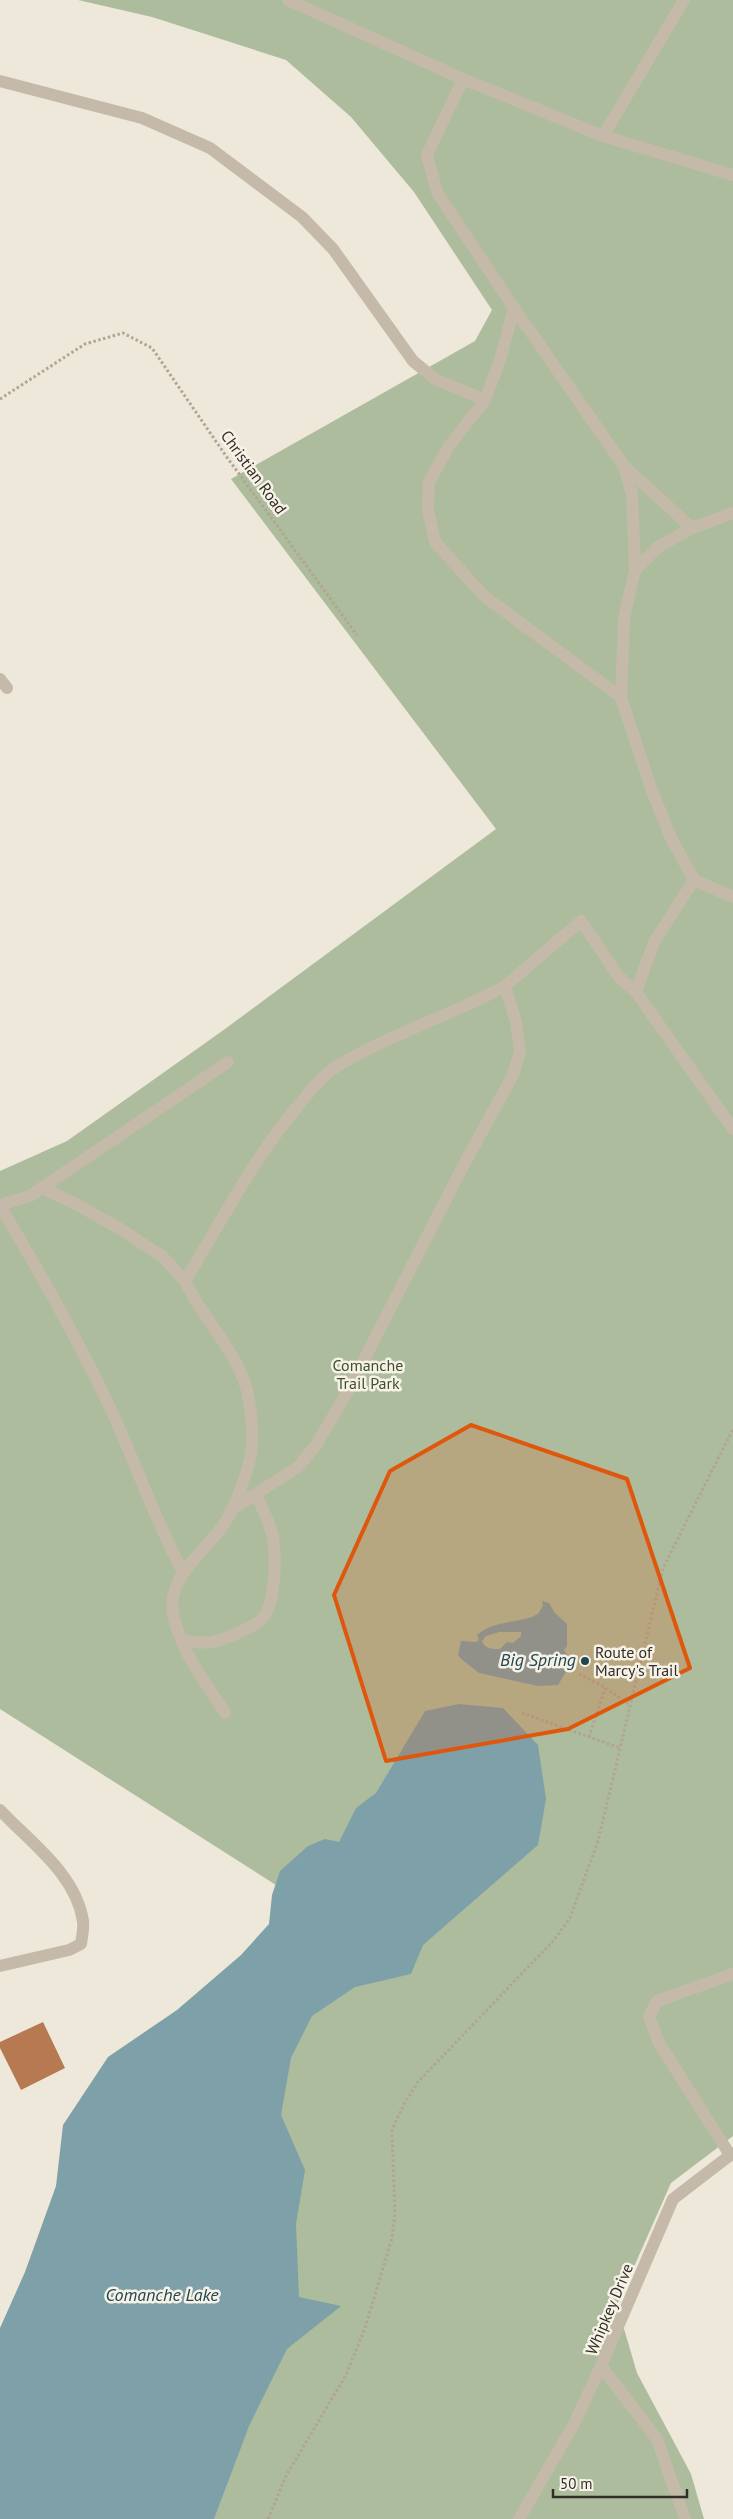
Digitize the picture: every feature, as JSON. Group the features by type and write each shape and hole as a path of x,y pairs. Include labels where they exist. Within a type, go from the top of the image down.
{"lane":[{"path":"288,0 463,78 603,136 733,175"},
{"path":"603,136 684,0"},
{"path":"463,78 428,155 437,192 514,308 624,466 692,528"},
{"path":"0,81 142,118 210,148 308,224 333,249 361,285 413,361 435,379 485,400"},
{"path":"514,308 500,360 485,400 449,446 429,482 428,510 435,542 484,596 621,697"},
{"path":"624,466 632,494 635,570 624,618 621,697 650,788 671,838 694,880 733,897"},
{"path":"635,570 658,548 692,528 733,512"},
{"path":"636,992 654,942 694,880"},
{"path":"185,1281 256,1162 285,1121 318,1082 343,1062 476,1003 505,986 581,921 619,978 636,992 733,1130"},
{"path":"231,1510 298,1467 316,1445 348,1391 462,1166 513,1075 520,1051 516,1022 505,986"},
{"path":"183,1572 163,1536 105,1396 0,1206 30,1196 228,1062"},
{"path":"42,1188 76,1204 122,1230 163,1257 185,1281 196,1304 240,1370 249,1400 252,1446 243,1482 225,1523 183,1572 174,1593 173,1611 182,1640 225,1713"},
{"path":"182,1640 201,1644 215,1643 248,1628 262,1619 269,1606 273,1586 272,1536 256,1494"},
{"path":"0,1810 59,1871 72,1888 83,1921 82,1944 69,1950 0,1966"},
{"path":"731,2154 659,2043 650,2017 656,2001 733,1974"},
{"name":"Whipkey Drive","path":"685,2519 657,2439 601,2366 673,2199 731,2154"},
{"path":"519,2519 574,2424 601,2366"}],"path":[{"name":"Christian Road","path":"0,399 85,344 123,333 152,348 226,456 356,635"},
{"path":"268,2519 286,2476 346,2375 365,2328 392,2238 395,2213 392,2130 404,2104 418,2082 554,1940 570,1918 598,1840 663,1568 733,1428"},
{"path":"579,1674 605,1688 630,1705"},
{"path":"589,1737 605,1688"},
{"path":"522,1713 620,1748"}],"highlighted area":[{"path":"471,1425 627,1479 690,1668 568,1729 386,1761 334,1595 390,1471"}],"green space":[{"name":"Comanche Trail Park","path":"78,0 733,0 733,2136 671,2183 617,2305 637,2373 691,2474 704,2519 190,2519 255,2075 315,1910 0,1709 0,1171 67,1141 225,1029 496,829 231,479 475,341 492,310 414,192 351,117 286,60 152,17"}],"water":[{"name":"Big Spring","path":"542,1601 549,1603 555,1613 567,1624 567,1646 564,1650 570,1659 567,1661 567,1670 558,1685 538,1686 479,1673 458,1655 461,1641 476,1642 479,1640 477,1635 483,1630 498,1624 529,1618 536,1615 543,1606","holes":["499,1632 521,1632 521,1636 513,1643 507,1642 500,1649 487,1647 482,1641 486,1636"]},
{"name":"Comanche Lake","path":"459,1704 503,1708 538,1745 546,1799 538,1845 423,1945 411,1974 355,1987 312,2016 291,2058 281,2115 305,2170 296,2224 299,2297 341,2306 287,2349 249,2426 214,2519 0,2519 0,2328 25,2272 56,2186 63,2125 108,2057 177,2010 241,1955 269,1924 272,1895 280,1871 308,1846 325,1839 339,1842 356,1808 376,1793 425,1711"}],"building":[{"path":"43,2022 65,2068 21,2090 0,2048 0,2042"}],"place":[{"name":"Route of Marcy's Trail","path":"585,1661"}]}
